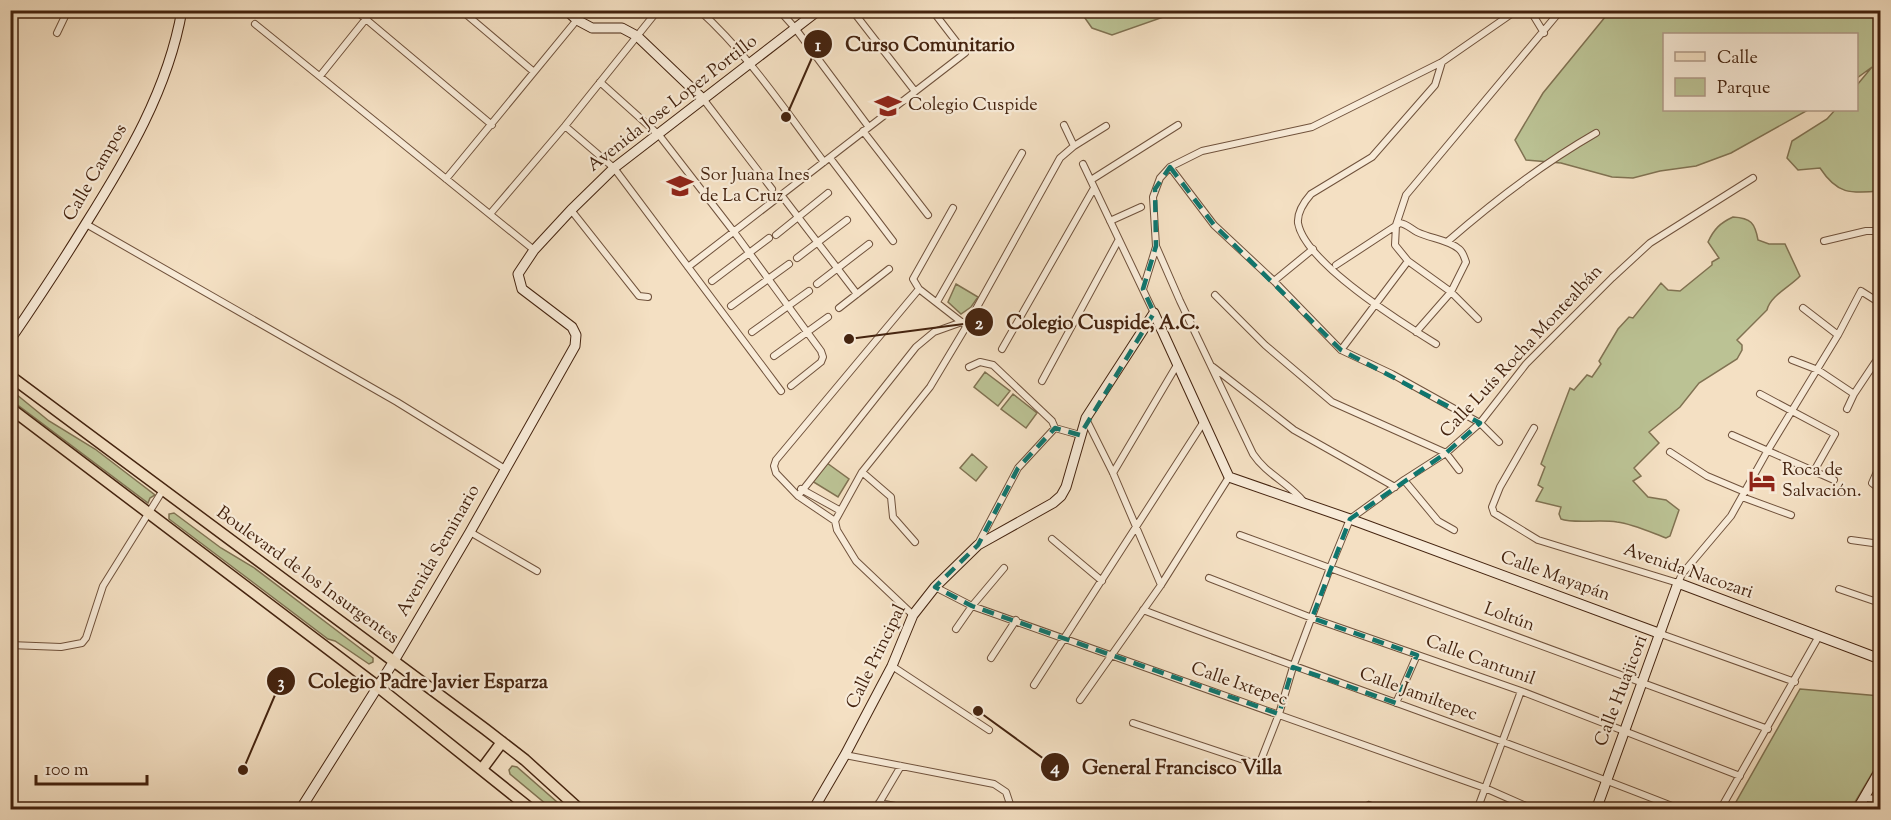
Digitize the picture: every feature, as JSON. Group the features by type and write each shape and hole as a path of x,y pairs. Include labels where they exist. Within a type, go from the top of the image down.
{"main road":[{"name":"Boulevard de los Insurgentes","path":"10,376 502,742 580,810"},
{"path":"10,408 377,686 532,810"},
{"path":"482,769 502,742"}],"street":[{"path":"57,33 68,10"},
{"name":"Calle Campos","path":"10,340 86,224 136,140 168,68 182,10"},
{"path":"355,10 492,125"},
{"path":"320,76 373,10"},
{"path":"462,10 534,72"},
{"path":"566,10 577,20 592,28 622,28 637,36 704,100 772,189"},
{"path":"446,179 585,10"},
{"path":"490,214 565,126 658,10"},
{"path":"699,10 751,64 892,241"},
{"path":"779,10 795,28 928,215"},
{"name":"Avenida Jose Lopez Portillo","path":"576,335 572,327 522,289 518,274 534,250 614,168 819,10"},
{"path":"852,10 914,90"},
{"path":"688,267 782,196 914,90 965,53 932,10"},
{"path":"1499,442 1480,423 1392,374 1341,350 1274,281 1214,225 1170,167 1210,148 1312,127 1442,62 1518,10"},
{"path":"1530,10 1544,33"},
{"path":"1478,319 1451,292 1408,261 1395,245 1396,225 1406,195 1561,10"},
{"path":"255,24 534,250"},
{"path":"1436,344 1351,286 1313,249 1298,224 1300,211 1311,194 1372,158 1435,85 1442,62"},
{"path":"600,82 658,135 749,252 823,357 821,362 791,386"},
{"path":"1064,125 1074,146"},
{"path":"1090,180 1178,125"},
{"path":"565,126 614,168 781,391"},
{"path":"913,615 856,561 837,530 835,521 839,510 862,472 930,387 1060,159 1074,146 1106,126"},
{"path":"1447,242 1511,188 1558,154 1596,133"},
{"path":"937,302 1022,153"},
{"path":"1080,700 1161,585 1229,477 1083,164"},
{"name":"Calle Mayapán","path":"1170,167 1160,178 1153,197 1156,246 1210,365 1257,460 1262,467 1293,488 1305,503"},
{"name":"Calle Luís Rocha Montealbán","path":"1350,519 1446,453 1480,423 1526,364 1650,243 1753,178"},
{"path":"1002,349 1094,188"},
{"path":"712,281 828,193"},
{"path":"782,196 857,294"},
{"path":"1110,221 1141,207"},
{"path":"953,208 913,279 919,289 964,325"},
{"path":"571,210 639,296 648,297"},
{"path":"797,258 846,220"},
{"path":"1336,265 1404,222 1417,232 1438,241 1447,242 1461,250 1466,262 1451,292 1416,332"},
{"path":"86,224 397,402 505,469"},
{"path":"1824,241 1866,231 1881,231"},
{"path":"1042,381 1118,241"},
{"path":"817,284 869,244"},
{"path":"1143,290 1156,246"},
{"path":"1274,281 1313,249"},
{"path":"1341,350 1408,261"},
{"path":"731,306 789,264"},
{"path":"839,308 889,269"},
{"path":"835,521 798,496 776,473 774,466 776,460 919,289"},
{"path":"752,332 808,291"},
{"path":"1678,583 1682,574 1724,524 1744,495 1791,411 1839,335 1861,291 1881,303"},
{"path":"1215,295 1265,345 1332,402 1446,453 1460,470"},
{"path":"1803,308 1839,335"},
{"name":"Calle Principal","path":"813,810 892,666 913,615 935,587 978,544 1053,503 1061,496 1066,487 1086,418 1154,313"},
{"path":"774,356 828,317"},
{"path":"798,496 925,338 934,332 964,325"},
{"name":"Avenida Seminario","path":"300,810 394,661 470,532 575,346 576,335"},
{"path":"1847,409 1854,394 1881,355"},
{"path":"1792,360 1818,370 1854,394"},
{"path":"969,367 980,362 993,364 1052,422 1055,428 1080,435"},
{"path":"1113,473 1177,365"},
{"path":"1210,365 1294,430 1395,487"},
{"path":"1760,393 1835,434 1814,471"},
{"path":"1086,418 1113,473 1161,585"},
{"path":"1034,685 1203,423"},
{"path":"978,544 1018,468 1055,428"},
{"name":"Avenida Nacozari","path":"1534,428 1500,487 1492,507 1494,513 1538,540 1678,583 1881,659"},
{"path":"1731,435 1834,480"},
{"path":"1670,452 1713,480 1791,515"},
{"path":"1881,465 1872,483 1881,489"},
{"path":"862,472 891,497 893,517 915,542"},
{"name":"Calle Mayapán","path":"1229,477 1795,682"},
{"path":"1404,480 1438,521 1454,530"},
{"path":"792,488 802,489 839,510"},
{"path":"10,645 61,647 82,643 86,638 103,586 163,490"},
{"path":"1133,723 1259,765 1279,714 1293,667 1350,519"},
{"path":"470,532 537,571"},
{"name":"Loltún","path":"1240,535 1768,729"},
{"path":"1052,539 1102,581"},
{"path":"1851,540 1881,544"},
{"path":"956,629 1004,568"},
{"name":"Calle Cantunil","path":"1209,578 1312,618 1521,691 1740,776"},
{"name":"Calle Huajicori","path":"1596,810 1678,583"},
{"name":"Calle Ixtepec","path":"935,587 972,606 1485,788 1534,810"},
{"path":"1839,589 1881,603"},
{"name":"Calle Jamiltepec","path":"1143,609 1293,667 1502,741 1682,810"},
{"path":"991,658 1016,620"},
{"path":"1720,810 1795,682 1819,636"},
{"path":"1396,703 1417,655"},
{"path":"892,666 989,730"},
{"path":"1477,810 1521,691"},
{"path":"845,755 994,784 1006,792 1012,810"},
{"path":"875,810 901,766"},
{"path":"1857,810 1881,770"},
{"path":"1864,798 1881,799"},
{"path":"879,803 918,810"},
{"path":"1369,805 1381,810"}],"highlighted area":[{"path":"1170,167 1214,225 1341,350 1480,423 1446,453 1350,519 1312,618 1417,655 1396,703 1293,667 1279,714 972,606 935,587 978,545 1018,468 1055,428 1080,435 1154,313 1143,289 1156,246 1155,189"}],"green space":[{"path":"1080,11 1239,11 1194,17 1169,15 1112,35 1092,28"},
{"path":"1610,11 1880,11 1880,191 1845,190 1832,183 1820,168 1798,170 1787,158 1792,141 1827,119 1834,111 1858,111 1858,84 1872,67 1858,77 1858,33 1663,33 1663,111 1806,111 1731,153 1696,166 1660,171 1633,178 1612,177 1561,163 1526,160 1515,140 1543,93"},
{"path":"1733,217 1751,222 1758,240 1769,244 1785,244 1800,276 1772,300 1767,310 1737,340 1742,345 1742,350 1737,359 1699,383 1680,407 1649,432 1659,443 1634,468 1641,476 1633,481 1648,497 1666,500 1679,510 1670,536 1666,538 1617,522 1561,519 1559,514 1561,507 1536,501 1543,488 1538,485 1545,467 1541,464 1570,388 1574,390 1587,375 1592,377 1618,329 1629,317 1633,318 1661,283 1668,290 1680,291 1719,258 1708,242 1718,227"},
{"path":"956,284 978,297 971,307 961,314 948,302"},
{"path":"985,372 1010,391 998,406 974,387"},
{"path":"11,390 49,421 95,449 155,495 148,503 11,400"},
{"path":"1013,394 1037,413 1026,428 1001,409"},
{"path":"972,454 987,467 976,481 960,468"},
{"path":"827,463 849,479 838,497 812,481"},
{"path":"174,513 221,548 253,567 373,658 373,662 369,664 335,641 328,639 169,519 169,514"},
{"path":"1800,689 1880,696 1880,760 1851,809 1732,809"},
{"path":"512,766 517,767 565,809 552,809 510,774 509,770"}],"place":[{"name":"Colegio Cuspide","path":"888,106"},
{"name":"Curso Comunitario","path":"786,117"},
{"name":"Sor Juana Ines de La Cruz","path":"680,186"},
{"name":"Colegio Cuspide, A.C.","path":"849,339"},
{"name":"Roca de Salvación.","path":"1762,481"},
{"name":"General Francisco Villa","path":"978,711"},
{"name":"Colegio Padre Javier Esparza","path":"243,770"}]}
